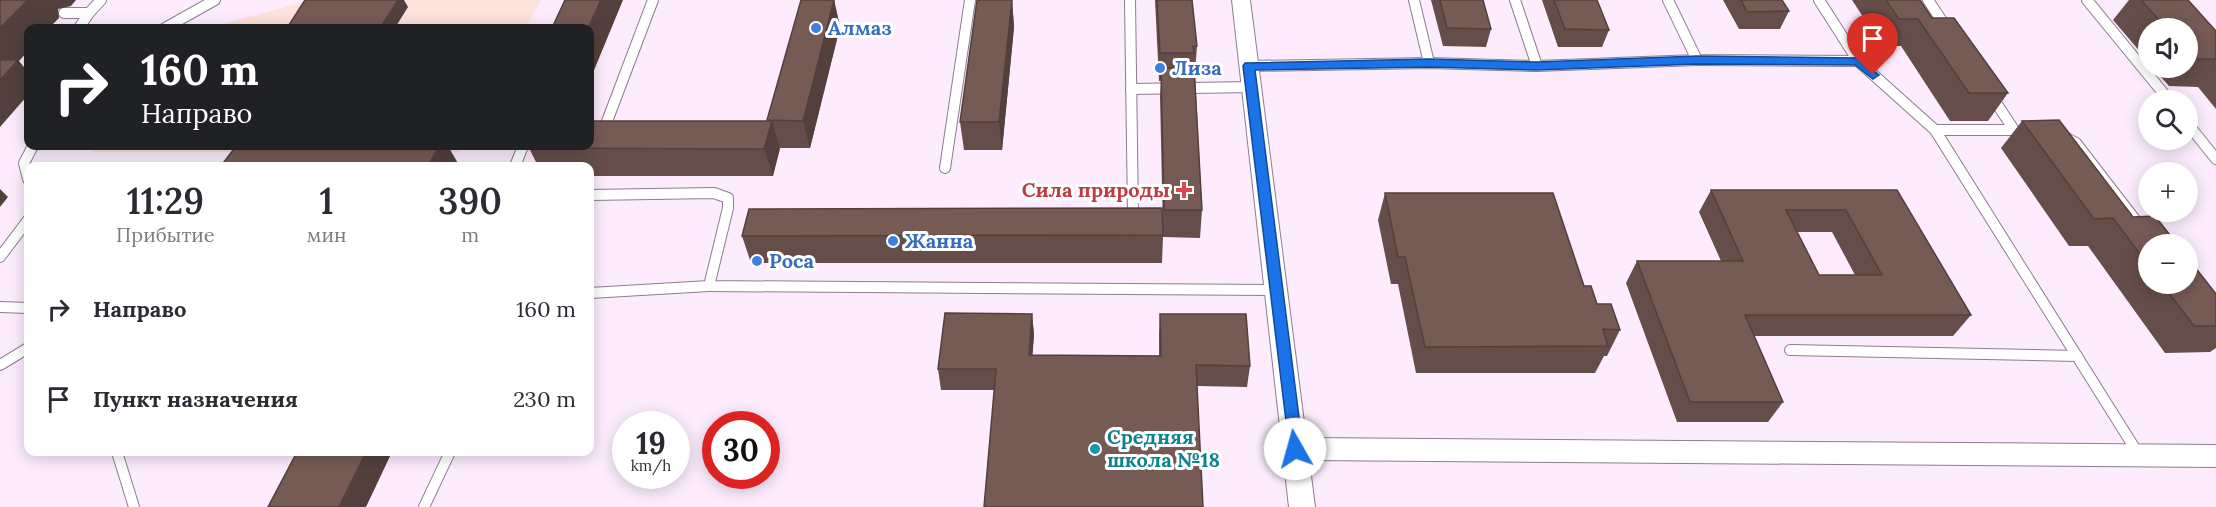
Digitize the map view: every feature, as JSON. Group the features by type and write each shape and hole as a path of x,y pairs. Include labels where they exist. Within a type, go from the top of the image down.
{"street":[{"path":"1241,0 1302,507"},
{"path":"1295,449 2216,456"}],"lane":[{"path":"82,24 101,0"},
{"path":"172,24 215,0"},
{"path":"614,134 602,134 653,0"},
{"path":"945,168 969,0"},
{"path":"1130,0 1133,216"},
{"path":"1414,0 1429,63"},
{"path":"1515,0 1537,66"},
{"path":"1668,0 1697,60"},
{"path":"1819,0 1858,62 1935,130 2139,455"},
{"path":"1928,0 1953,37"},
{"path":"2087,0 2161,90"},
{"path":"64,13 89,13"},
{"path":"1131,88 1429,63 1537,66 1697,60 1858,62"},
{"path":"1935,130 2020,131 1983,84"},
{"path":"2057,135 2076,142 2146,234"},
{"path":"2198,137 2216,159"},
{"path":"594,195 714,193 729,198 709,286"},
{"path":"0,257 24,225"},
{"path":"594,292 709,286 1276,290"},
{"path":"0,307 24,308"},
{"path":"0,365 24,350"},
{"path":"1790,350 2077,356"},
{"path":"118,456 134,507"},
{"path":"424,507 448,456"}],"shaded area":[{"path":"312,0 541,0 528,24 222,24"},
{"path":"94,150 460,150 459,152 92,152"}],"building":[{"path":"0,0 28,0 0,28"},
{"path":"305,0 398,0 383,24 290,24"},
{"path":"565,0 601,0 590,24 554,24"},
{"path":"801,0 834,0 803,121 767,120"},
{"path":"977,0 1012,0 999,122 960,122"},
{"path":"1157,0 1192,0 1197,46 1193,46 1194,53 1160,53"},
{"path":"1440,0 1483,0 1491,29 1447,28"},
{"path":"1554,0 1597,0 1609,30 1565,29"},
{"path":"1741,0 1782,0 1789,11 1747,12"},
{"path":"1886,0 1920,0 1932,18 1954,18 2008,93 1969,93 1918,19 1899,19"},
{"path":"2141,0 2188,0 2216,31 2216,59 2198,59 2198,18 2157,18"},
{"path":"0,60 18,60 0,80"},
{"path":"1161,68 1194,68 1202,210 1164,210"},
{"path":"2059,120 2133,217 2138,217 2138,222 2160,222 2169,234 2138,234 2138,252 2113,218 2094,219 2022,121"},
{"path":"594,121 772,121 764,149 594,148"},
{"path":"233,150 437,150 430,162 224,162"},
{"path":"1711,190 1897,190 1971,315 1745,315 1783,402 1690,402 1637,261 1743,261","holes":["1786,210 1846,210 1882,275 1819,275"]},
{"path":"1385,193 1553,193 1584,286 1591,286 1597,304 1611,304 1620,330 1603,329 1608,346 1425,347 1405,257 1398,257"},
{"path":"1162,208 1163,235 742,236 749,209"},
{"path":"2198,271 2216,294 2216,326 2194,326 2170,294 2198,294"},
{"name":"Средняя школа №18","path":"945,313 1032,314 1029,355 1161,356 1160,314 1246,314 1250,366 1196,365 1203,507 984,507 996,369 938,369"},
{"path":"295,456 364,456 339,507 268,507"}],"place":[{"name":"Алмаз","path":"816,28"},
{"name":"Лиза","path":"1160,68"},
{"name":"Сила природы","path":"1184,190"},
{"name":"Жанна","path":"893,241"},
{"name":"Роса","path":"757,261"},
{"name":"Средняя школа №18","path":"1095,449"}],"route":[{"path":"1295,449 1249,66 1429,63 1537,66 1697,60 1858,62 1873,75"}]}
